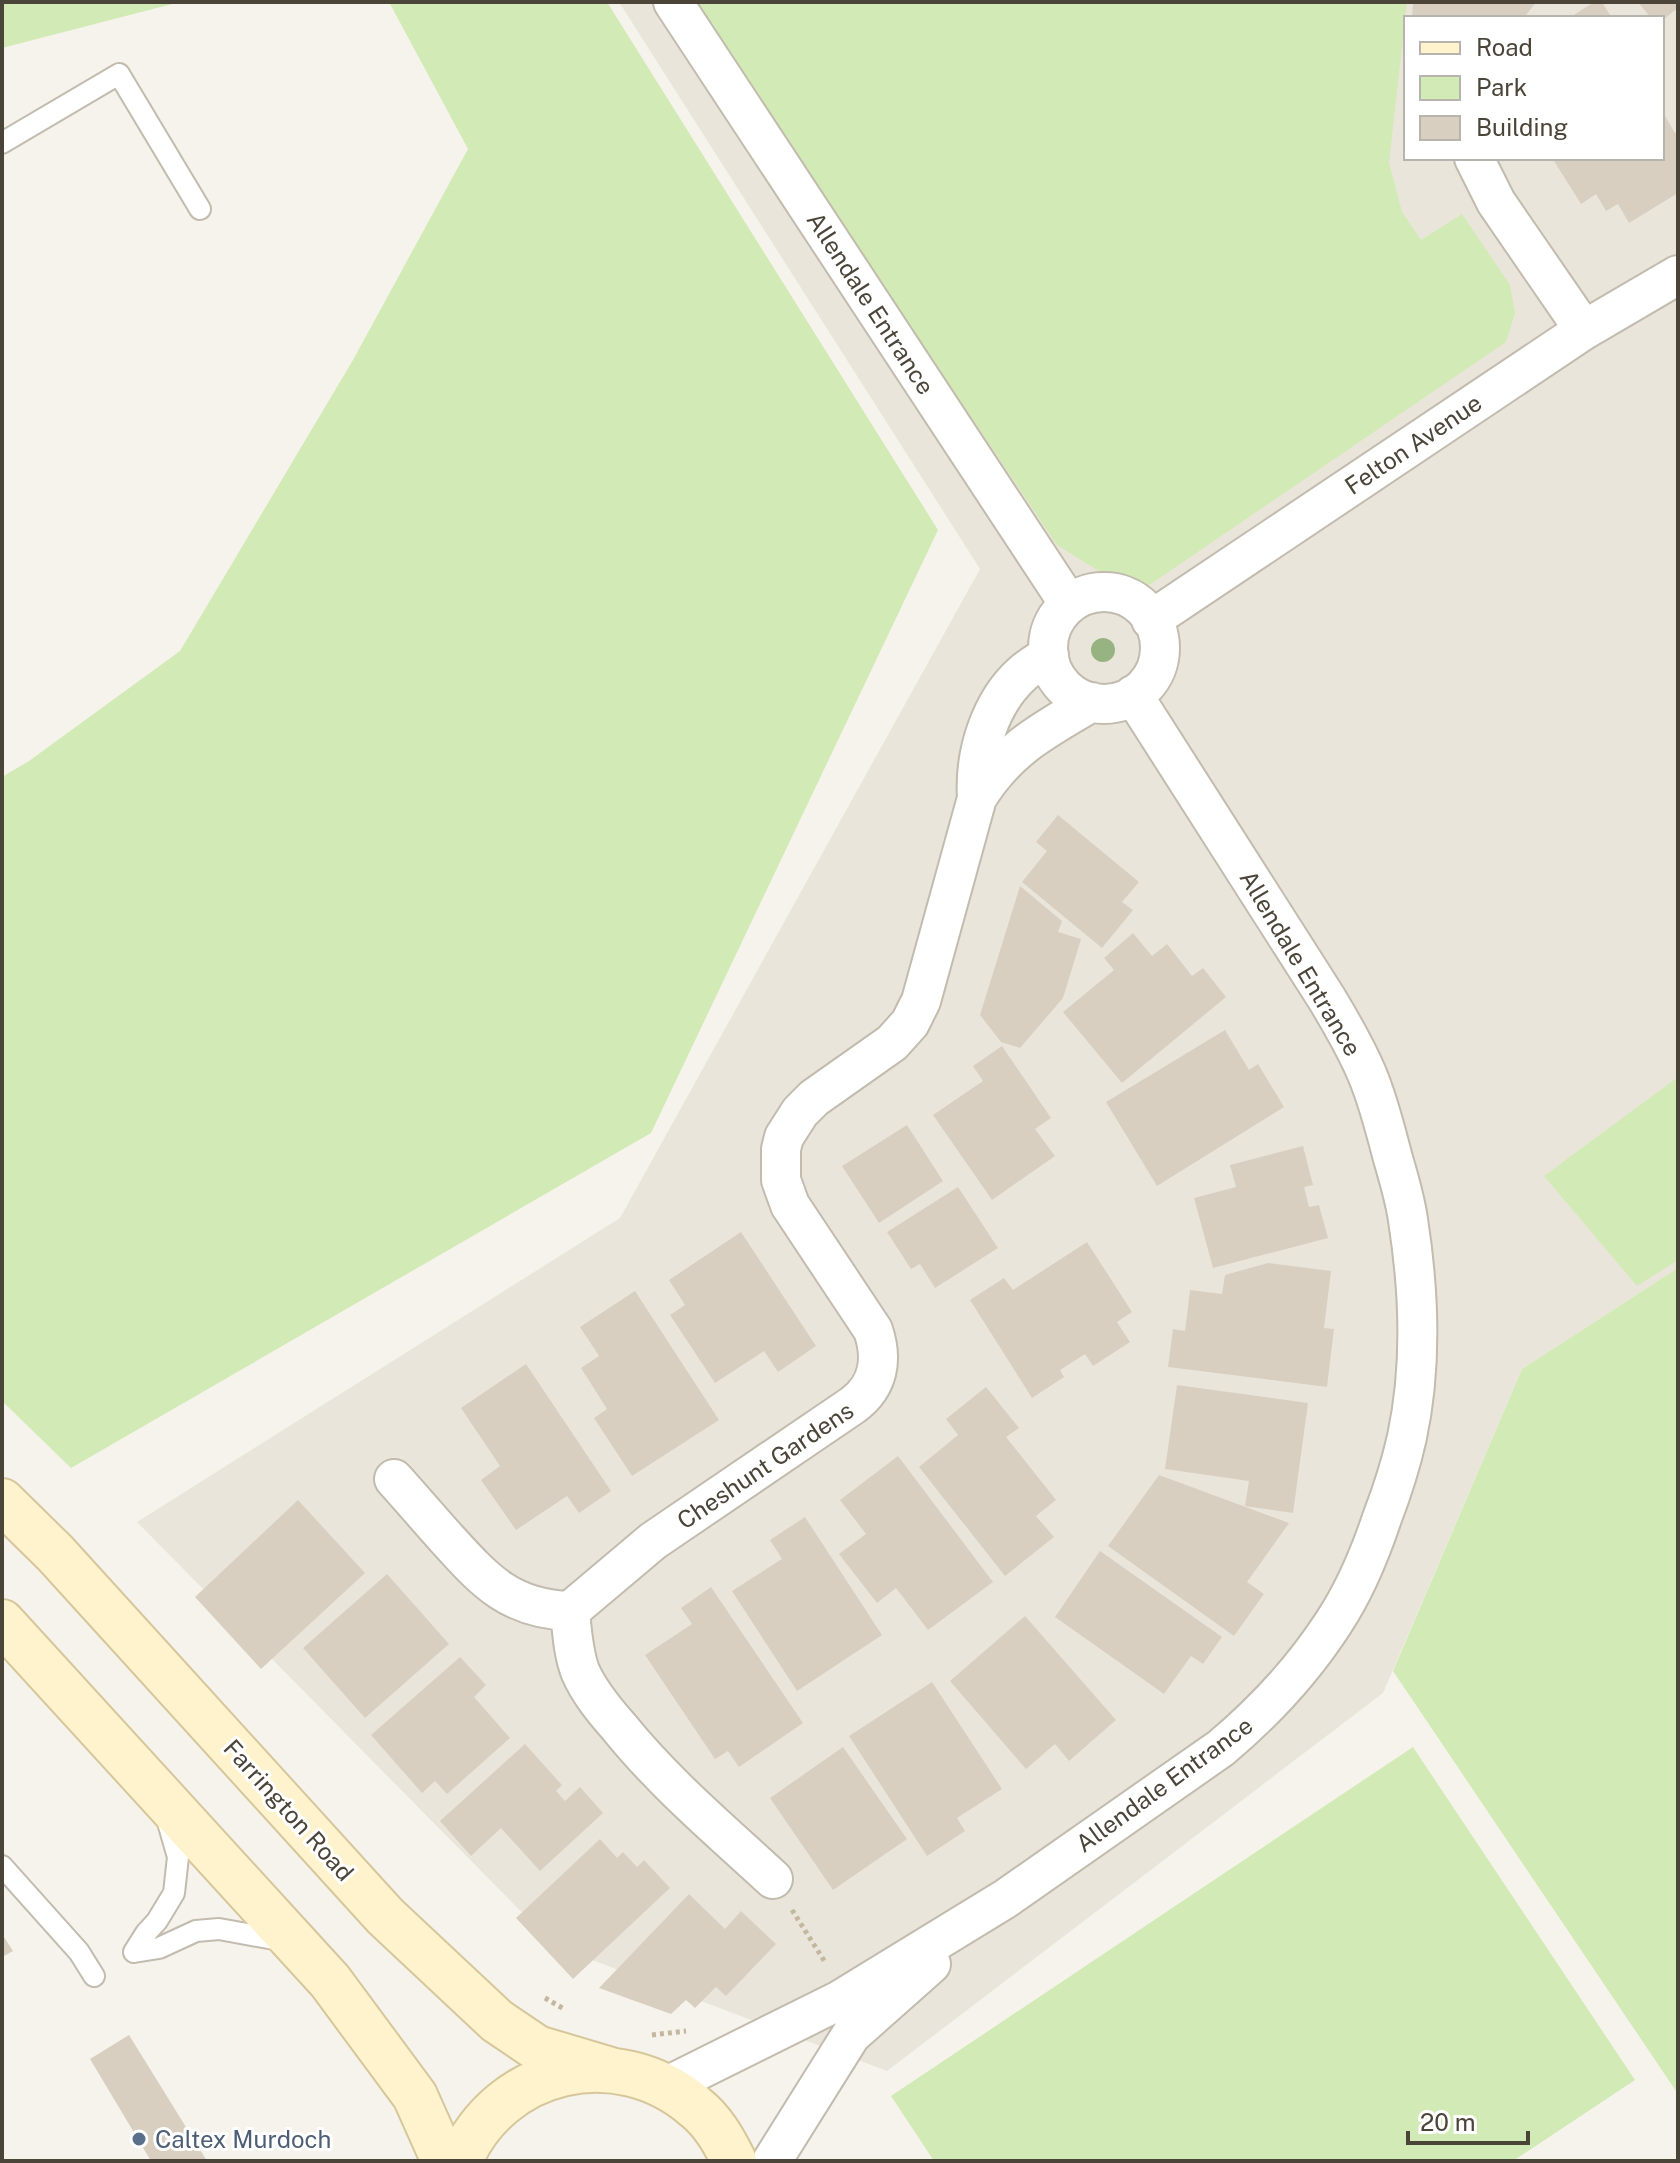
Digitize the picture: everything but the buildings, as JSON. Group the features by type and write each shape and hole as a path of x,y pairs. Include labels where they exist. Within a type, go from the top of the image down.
{"main road":[{"name":"Farrington Road","path":"2,1501 55,1553 385,1916 485,2010 537,2048 611,2070"},
{"path":"2,1622 330,1981 415,2096 444,2161"},
{"path":"460,2161 469,2141 495,2108 530,2084 569,2071 611,2070 667,2086 697,2107 721,2135 734,2161"}],"street":[{"name":"Allendale Entrance","path":"673,2 1069,604"},
{"path":"1475,160 1496,202 1584,330"},
{"name":"Felton Avenue","path":"1151,620 1584,330 1678,275"},
{"path":"1109,592 1137,603 1151,620 1159,640 1158,662 1149,681 1133,695 1113,703 1092,702 1064,687 1053,669 1049,639 1056,619 1069,604 1088,594 1109,592"},
{"path":"977,798 980,751 997,709 1010,687 1024,672 1049,655"},
{"name":"Allendale Entrance","path":"667,2086 840,2000 1005,1899 1221,1748 1251,1723 1304,1665 1335,1620 1359,1578 1373,1545 1403,1452 1412,1404 1417,1325 1408,1218 1381,1114 1349,1036 1133,695"},
{"path":"977,798 996,769 1028,740 1092,702"},
{"name":"Cheshunt Gardens","path":"570,1611 653,1541 853,1405 873,1384 879,1364 877,1340 790,1205 781,1180 781,1149 784,1137 800,1112 814,1098 892,1043 916,1013 977,798"},
{"path":"394,1479 491,1585 530,1605 570,1611 575,1655 588,1688 634,1747 773,1879"},
{"name":"Allendale Entrance","path":"772,2161 851,2035 1005,1899"}],"lane":[{"path":"2,143 119,74 200,209"},
{"path":"160,1795 178,1857 174,1893 134,1952 159,1948 196,1931 219,1929 296,1943"},
{"path":"2,1866 79,1952 94,1976"}],"path":[{"path":"773,1879 832,1973"},
{"path":"541,1996 565,2010"},
{"path":"644,2036 699,2029"}],"shaded area":[{"path":"619,2 1678,2 1678,1268 1522,1369 1383,1693 887,2071 555,1946 137,1522 620,1218 980,569"}],"green space":[{"path":"2,2 180,2 2,48"},
{"path":"389,2 607,2 938,530 651,1133 71,1468 2,1401 2,777 29,761 180,651 353,360 468,149"},
{"path":"693,2 1407,2 1389,163 1402,212 1421,240 1462,214 1510,285 1515,313 1506,342 1136,594 1057,545"},
{"path":"1678,1077 1678,1260 1637,1286 1544,1176"},
{"path":"1678,1268 1678,2094 1393,1671 1522,1369"},
{"path":"1413,1747 1635,2080 1513,2161 934,2161 891,2096"}],"place":[{"name":"Caltex Murdoch","path":"139,2139"}]}
